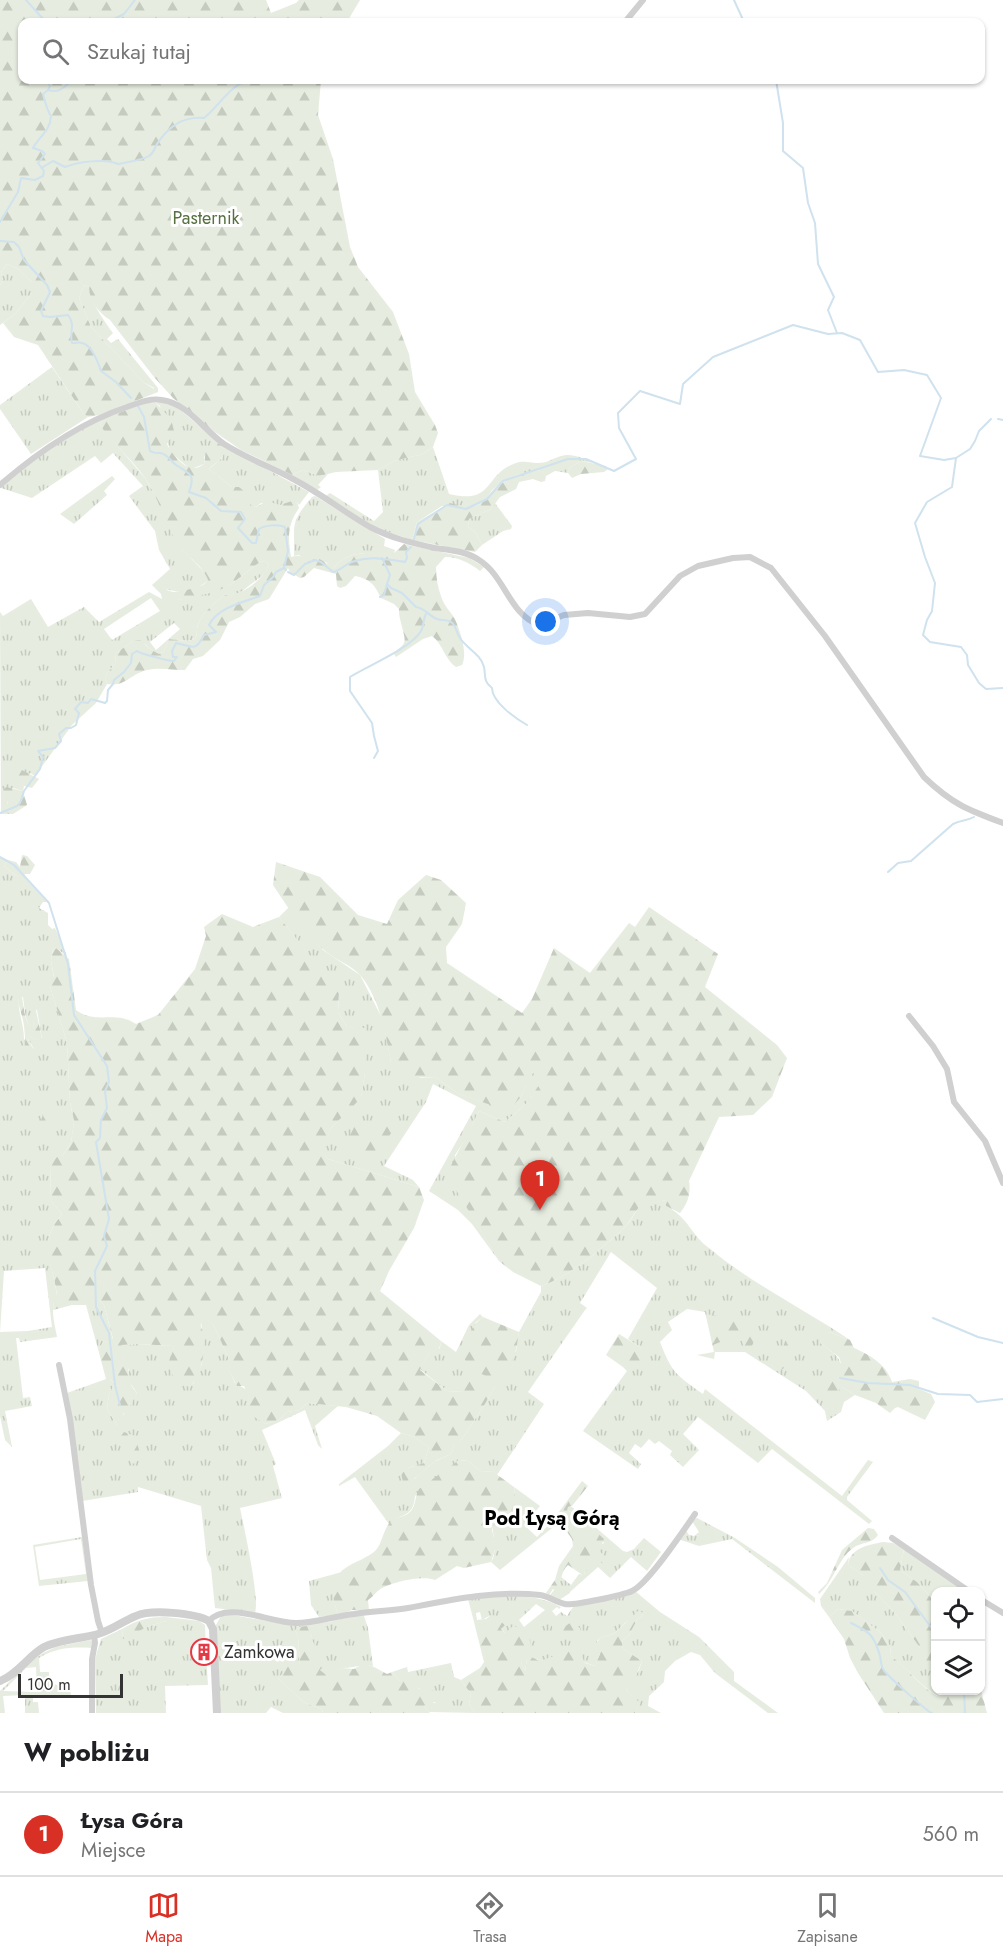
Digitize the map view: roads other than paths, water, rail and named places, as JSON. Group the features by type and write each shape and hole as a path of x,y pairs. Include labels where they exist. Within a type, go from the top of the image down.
{"street":[{"path":"628,18 643,0"},
{"path":"0,485 47,447 87,423 143,401 157,399 175,403 223,443 296,480 378,530 400,540 461,552 478,559 497,577 518,610 528,621 539,625 564,615 588,613 630,617 645,614 680,576 698,566 733,558 750,557 771,568 825,636 924,777 966,810 1003,823"},
{"path":"909,1016 933,1046 947,1069 954,1102 985,1141 1003,1183"},
{"path":"59,1365 70,1419 91,1585 98,1621 93,1659 92,1713"},
{"path":"209,1621 216,1614 233,1612 296,1623 501,1595 541,1595 566,1605 578,1605 634,1590 650,1574 695,1514"},
{"path":"892,1538 963,1587"},
{"path":"985,1602 1003,1613"},
{"path":"0,1681 29,1657 44,1648 65,1640 98,1634 144,1613 197,1616 209,1621 213,1629 217,1713"}],"waterway":[{"path":"26,0 42,18"},
{"path":"116,18 124,14 135,0"},
{"path":"734,0 742,18"},
{"path":"48,90 49,84"},
{"path":"0,222 18,192 21,178 35,180 43,176 44,171 38,163 45,154 33,148 47,130 51,116 43,94 48,90 59,90 68,84"},
{"path":"43,167 53,161 65,167 92,161 118,164 139,160 152,154 161,138 176,124 189,119 204,118 230,91 240,84"},
{"path":"777,84 783,123 783,151 803,168 808,203 815,223 818,264 834,297 828,310 837,333"},
{"path":"0,241 14,242 19,247 24,260 47,285 50,292 41,311 43,316 68,315 72,322 72,343 86,344 94,354 101,371 116,382 131,398"},
{"path":"414,539 418,524 447,505 466,509 487,499 503,481 568,459 586,459 614,471 636,459 619,428 618,413 640,391 680,404 683,384 713,357 793,325 828,334 842,333 860,340 878,372 904,370 927,375 941,398 920,456 944,460 956,458 952,487 927,502 915,523 935,583 932,611 923,635 930,642 961,647 979,683 986,689 1003,688"},
{"path":"138,406 144,417 150,451 165,455 188,472 192,481 189,492 206,498 221,511 241,512 245,519 238,528 252,543 256,543 259,529 275,525 285,527 288,551 284,568 286,570"},
{"path":"956,458 970,449 979,431 991,419"},
{"path":"998,419 1003,420"},
{"path":"288,572 294,575 305,564 315,560 333,572 352,562 368,558 405,562 406,552 411,547"},
{"path":"382,558 390,575 387,584 402,593 416,607 437,619 453,623 463,642 482,662 486,681 492,688 496,699 511,714 527,725"},
{"path":"0,813 20,803 24,791 40,769 43,757 38,751 55,748 61,741 59,734 66,728 76,725 79,713 75,709 81,702 88,703 91,699 105,703 107,701 108,690 114,680 131,663 132,654 137,651 174,661 177,657 173,657 172,651 176,643 193,647 201,641 204,635 216,632 209,625 218,614 231,606 260,596 264,585 276,572 284,568"},
{"path":"380,597 384,595 387,584"},
{"path":"374,758 378,751 372,723 350,691 350,677 416,638 421,631 426,614"},
{"path":"888,872 898,863 911,861 953,824 974,817"},
{"path":"0,857 14,865 49,903 68,964 74,1015 107,1066 109,1082 105,1091 107,1108 101,1120 100,1138 96,1142 109,1219 104,1236 107,1246 95,1271 96,1307 109,1333 115,1385 120,1405"},
{"path":"933,1318 978,1337 1003,1343"},
{"path":"840,1378 868,1383 910,1385 938,1394 970,1395 977,1402 1003,1399"},
{"path":"880,1568 888,1580 905,1592 931,1627"},
{"path":"851,1623 867,1632 873,1639 878,1649 882,1668 931,1713"},
{"path":"964,1695 965,1713"}],"place":[{"name":"Łysa Góra","path":"540,1210"},
{"name":"Zamkowa","path":"204,1652"}],"district":[{"name":"Pod Łysą Górą","path":"552,1518"}],"park label":[{"name":"Pasternik","path":"206,218"}]}
